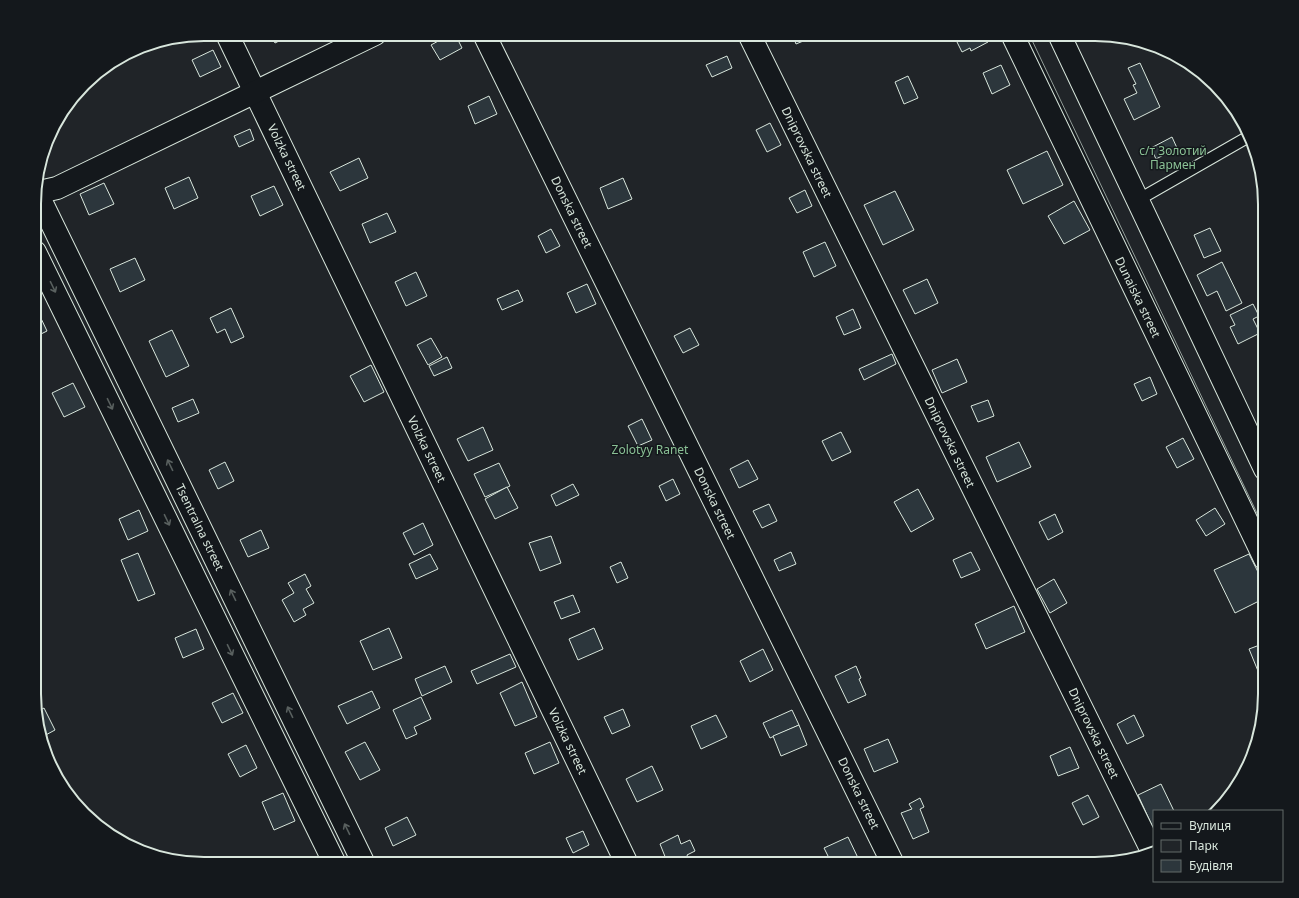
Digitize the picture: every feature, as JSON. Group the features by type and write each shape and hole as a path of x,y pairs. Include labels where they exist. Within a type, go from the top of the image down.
{"street":[{"name":"Volzka street","path":"230,41 624,857"},
{"path":"41,191 57,188 361,41"},
{"name":"Donska street","path":"487,41 891,857"},
{"name":"Dniprovska street","path":"752,41 1150,847"},
{"name":"Dunaiska street","path":"1015,41 1258,544"},
{"path":"1062,41 1258,454"},
{"name":"Tsentralna street","path":"41,202 361,857"},
{"path":"41,264 332,857"}],"lane":[{"path":"1138,200 1245,139"}],"green space":[{"name":"Zolotyy Ranet","path":"194,41 1024,41 1258,525 1257,715 1246,756 1241,766 1224,793 1209,810 1153,810 1153,846 1127,854 1105,857 194,857 172,854 142,845 105,823 81,801 63,775 53,756 44,726 41,704 41,194 44,172 53,142 75,105 97,81 123,63 142,53 172,44"},
{"name":"с/т Золотий Пармен","path":"1032,41 1116,42 1157,53 1194,75 1218,97 1236,123 1246,142 1255,172 1258,194 1258,515"}],"building":[{"path":"438,41 458,41 462,48 440,60 431,45"},
{"path":"795,41 803,41 796,44"},
{"path":"956,41 988,42 971,51 970,48 962,52"},
{"path":"213,50 221,67 200,77 192,60"},
{"path":"727,56 732,68 712,77 706,65"},
{"path":"1140,63 1160,107 1134,120 1124,99 1137,93 1133,85 1136,84 1128,68"},
{"path":"1001,65 1010,85 992,94 983,73"},
{"path":"908,76 918,98 904,104 895,82"},
{"path":"489,96 497,114 475,124 468,106"},
{"path":"770,123 781,145 767,152 756,130"},
{"path":"250,129 254,140 239,147 234,136"},
{"path":"1172,137 1177,148 1156,159 1151,148"},
{"path":"1047,151 1063,185 1023,204 1007,170"},
{"path":"359,158 368,178 340,191 330,172"},
{"path":"189,177 198,198 174,209 165,188"},
{"path":"623,178 632,199 608,209 600,188"},
{"path":"104,183 114,204 89,215 80,194"},
{"path":"274,186 283,205 260,216 251,196"},
{"path":"805,190 812,206 797,213 789,198"},
{"path":"895,191 914,230 883,245 864,205"},
{"path":"1074,201 1090,230 1064,244 1048,216"},
{"path":"387,213 396,232 370,243 362,224"},
{"path":"1210,228 1221,251 1204,258 1194,235"},
{"path":"551,229 560,246 546,253 538,236"},
{"path":"825,242 836,266 814,277 803,252"},
{"path":"135,258 145,280 120,292 110,269"},
{"path":"1222,262 1242,303 1226,311 1217,291 1207,296 1197,275"},
{"path":"416,272 427,296 406,306 395,282"},
{"path":"927,279 938,303 915,314 903,290"},
{"path":"587,284 596,304 576,313 567,293"},
{"path":"518,290 523,301 502,310 497,299"},
{"path":"1253,304 1258,314 1258,316 1253,319 1258,329 1258,334 1238,344 1230,327 1235,325 1230,315"},
{"path":"231,308 244,337 231,343 225,329 217,333 210,318"},
{"path":"853,309 861,328 844,335 836,317"},
{"path":"41,318 47,331 41,334"},
{"path":"690,328 699,345 683,353 674,336"},
{"path":"172,330 189,366 166,377 149,341"},
{"path":"431,338 442,357 428,365 417,345"},
{"path":"892,354 896,364 864,380 859,369"},
{"path":"447,357 452,368 434,376 429,366"},
{"path":"957,359 967,382 942,393 932,370"},
{"path":"371,365 384,392 364,402 350,376"},
{"path":"1150,377 1157,394 1142,401 1134,384"},
{"path":"73,383 85,407 64,417 52,393"},
{"path":"193,399 199,413 178,422 172,408"},
{"path":"988,400 994,416 978,422 971,406"},
{"path":"642,419 652,440 638,446 628,426"},
{"path":"483,427 493,450 468,461 457,439"},
{"path":"841,432 851,452 832,461 822,441"},
{"path":"1183,438 1194,459 1177,468 1166,447"},
{"path":"1019,442 1031,467 997,482 986,457"},
{"path":"748,460 758,479 739,488 730,469"},
{"path":"225,462 234,481 218,489 209,470"},
{"path":"499,463 510,486 485,497 474,474"},
{"path":"673,479 680,494 666,501 659,486"},
{"path":"573,484 579,495 556,506 551,495"},
{"path":"507,487 518,508 495,519 485,499"},
{"path":"918,489 934,519 911,532 894,502"},
{"path":"769,504 777,521 762,528 753,511"},
{"path":"1215,508 1225,524 1206,536 1196,520"},
{"path":"139,510 148,531 128,540 119,519"},
{"path":"1055,514 1063,532 1048,540 1039,522"},
{"path":"423,523 433,545 414,555 403,533"},
{"path":"261,530 269,548 248,557 240,540"},
{"path":"551,536 561,563 540,571 529,543"},
{"path":"791,552 796,564 779,571 774,560"},
{"path":"971,552 980,570 961,578 953,560"},
{"path":"138,553 155,594 138,601 121,560"},
{"path":"430,554 438,569 416,579 409,564"},
{"path":"1249,554 1258,572 1258,602 1235,613 1214,570"},
{"path":"621,562 628,578 617,583 610,567"},
{"path":"305,574 311,586 306,589 314,603 303,609 306,615 294,622 282,600 294,593 288,583"},
{"path":"1054,579 1067,603 1050,613 1037,589"},
{"path":"573,595 580,612 561,619 554,602"},
{"path":"1014,606 1025,632 986,649 975,624"},
{"path":"389,628 402,658 373,670 360,641"},
{"path":"594,628 603,649 578,660 569,639"},
{"path":"196,629 204,649 183,658 175,638"},
{"path":"1258,646 1258,671 1249,649"},
{"path":"763,649 773,670 750,682 740,661"},
{"path":"510,654 516,667 477,684 471,671"},
{"path":"445,666 452,682 422,696 415,679"},
{"path":"856,666 861,678 859,679 866,695 848,703 835,676"},
{"path":"522,682 537,717 515,726 500,693"},
{"path":"372,691 380,708 347,724 338,706"},
{"path":"233,693 243,713 222,723 212,703"},
{"path":"421,697 431,719 414,727 417,734 406,739 393,710"},
{"path":"44,708 55,730 47,735 44,726 41,709"},
{"path":"623,709 630,726 612,734 604,717"},
{"path":"792,710 799,725 770,738 763,723"},
{"path":"716,715 727,737 701,749 691,726"},
{"path":"1134,715 1144,736 1127,744 1117,724"},
{"path":"799,725 807,745 781,756 773,736"},
{"path":"888,739 898,762 874,772 864,749"},
{"path":"365,742 380,770 360,780 345,752"},
{"path":"550,742 559,763 534,774 525,753"},
{"path":"246,745 257,768 240,777 228,754"},
{"path":"1070,747 1079,768 1058,776 1050,756"},
{"path":"652,766 663,790 637,802 626,779"},
{"path":"1161,784 1174,810 1153,810 1153,828 1138,795"},
{"path":"283,793 295,821 274,830 262,802"},
{"path":"1088,795 1099,817 1083,825 1072,803"},
{"path":"920,798 924,807 920,809 929,832 913,839 901,813 912,809 909,804"},
{"path":"407,817 416,835 393,846 385,828"},
{"path":"583,831 589,845 573,853 566,838"},
{"path":"678,835 681,844 690,840 695,851 687,855 688,857 665,857 660,844"},
{"path":"848,837 858,857 828,857 824,848"}]}
